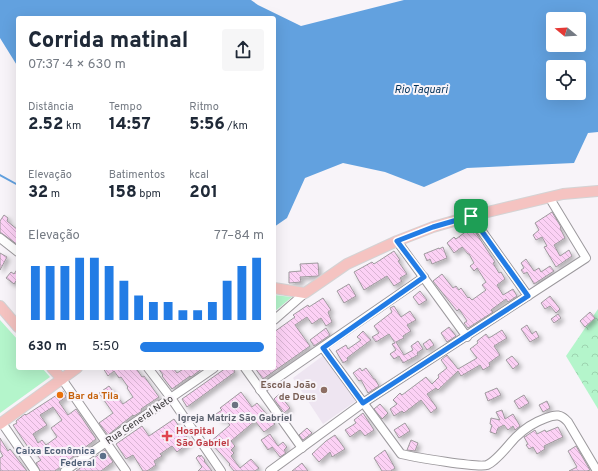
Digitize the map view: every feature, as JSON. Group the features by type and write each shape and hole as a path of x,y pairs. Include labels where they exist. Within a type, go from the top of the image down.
{"main road":[{"path":"276,288 306,293 347,264 397,241 433,227 471,216 563,194 598,191"},
{"path":"0,306 16,325"},
{"path":"54,370 62,379"},
{"path":"1,423 74,370"}],"street":[{"path":"270,471 363,403 586,258 550,197"},
{"path":"471,216 528,296"},
{"path":"0,238 16,250"},
{"path":"397,241 467,336"},
{"path":"260,390 424,277"},
{"path":"276,318 306,293"},
{"path":"323,348 401,454 486,466 527,428 541,419 555,414 560,415 568,422 597,471"},
{"path":"150,370 171,398 221,471"},
{"name":"Rua General Neto","path":"65,471 106,441 211,370"},
{"path":"246,370 302,448"},
{"path":"62,379 126,471"},
{"path":"1,423 34,471"}],"shaded area":[{"name":"Escola João de Deus","path":"324,355 356,401 323,424 293,378"}],"green space":[{"path":"276,295 292,297 276,310"},
{"path":"598,309 598,409 566,356"},
{"path":"0,320 16,338 16,370 44,370 50,377 0,413"}],"water":[{"name":"Rio Taquari","path":"0,0 251,0 258,5 301,26 404,0 598,0 598,132 588,133 574,163 467,168 424,187 385,172 343,163 305,178 287,218 276,226 276,16 16,16 16,64 0,38"}],"building":[{"path":"552,212 561,227 560,228 565,238 554,245 560,256 569,250 572,256 556,267 544,247 547,246 542,237 536,240 533,235 539,230 535,223"},
{"path":"4,215 8,218 7,221 16,228 16,244 0,232 0,221"},
{"path":"472,227 495,262 493,263 499,273 501,272 505,279 497,285 503,295 513,289 517,296 508,302 506,299 491,310 493,312 468,328 464,323 467,321 459,309 457,311 433,281 442,274 453,288 456,286 459,290 461,288 468,298 469,297 472,300 486,290 482,285 486,282 477,268 474,271 470,266 474,263 469,254 462,247 454,253 447,243 454,237 456,239"},
{"path":"443,247 447,258 432,264 430,259 427,261 424,254"},
{"path":"394,251 400,260 398,261 407,274 400,278 402,281 394,286 387,276 364,290 354,272 372,262 374,264"},
{"path":"0,253 7,257 0,270"},
{"path":"526,259 534,271 539,268 541,272 550,266 554,271 534,284 527,272 524,274 521,270 524,268 521,263"},
{"path":"318,263 319,276 300,277 301,282 289,283 289,272 301,271 300,264"},
{"path":"16,271 16,281 14,284 6,278 11,272 14,274"},
{"path":"349,284 356,296 344,303 337,291"},
{"path":"420,291 427,300 419,305 413,297"},
{"path":"550,296 560,309 556,313 550,306 545,309 541,303"},
{"path":"323,298 331,310 328,312 332,322 326,326 321,318 312,324 307,317 295,325 310,346 276,370 276,331 295,317 293,315 308,305 309,307"},
{"path":"394,306 401,317 410,311 416,320 407,325 411,331 403,336 404,338 396,342 404,355 413,350 411,346 418,341 423,349 417,353 418,355 403,363 399,356 394,359 390,354 396,350 392,344 395,343 389,334 376,342 372,337 379,333 374,326 392,312 390,308"},
{"path":"590,312 595,318 585,327 580,321"},
{"path":"558,314 561,318 554,323 551,319"},
{"path":"527,325 532,334 536,331 539,337 530,342 521,329"},
{"path":"449,327 456,336 447,342 441,333"},
{"path":"326,328 330,335 314,346 310,340"},
{"path":"502,330 507,338 494,346 500,355 489,363 490,366 483,370 480,365 461,376 458,371 438,390 436,388 427,394 437,408 431,413 421,400 404,413 402,411 394,416 390,409 397,404 393,400 400,393 402,395 426,377 432,384 439,377 438,375 447,368 441,360 447,355 458,369 477,358 470,349 478,343 477,341 486,334 489,338"},
{"path":"363,331 371,340 347,358 348,360 343,363 336,351 346,345 348,349 361,340 357,337"},
{"path":"430,339 434,345 427,350 423,344"},
{"path":"512,356 519,364 513,369 506,360"},
{"path":"360,368 362,371 366,368 379,386 368,393 361,380 359,381 353,373"},
{"path":"104,370 137,370 142,377 144,376 159,397 108,435 99,423 113,413 99,393 109,386 123,404 133,397 121,377 119,378 114,371 108,376"},
{"path":"159,370 175,370 177,373 182,370 200,370 172,389 162,376 163,375"},
{"path":"223,370 234,370 235,372 187,407 182,399"},
{"path":"256,370 276,370 263,379"},
{"path":"497,388 501,395 488,401 485,393"},
{"path":"63,391 66,397 59,402 68,415 76,409 96,439 55,471 40,471 36,463 41,460 30,446 28,447 13,425 17,423 16,421 25,414 26,415","holes":["53,407 62,420 51,428 57,437 46,445 42,440 38,443 33,434 47,425 40,415"]},
{"path":"241,392 252,407 257,403 275,424 264,432 255,421 231,441 235,446 231,450 234,453 231,456 240,468 251,459 259,468 255,471 234,471 229,465 230,464 210,442 230,425 224,418 221,421 216,414 222,410 220,408"},
{"path":"279,394 290,408 284,413 274,399"},
{"path":"524,395 529,403 519,409 514,401"},
{"path":"547,401 550,408 543,412 539,405"},
{"path":"380,404 388,413 382,419 374,409"},
{"path":"502,410 505,419 513,414 520,426 515,430 513,426 508,430 504,425 498,428 496,434 490,432 492,425 490,424 491,418 500,420 496,412"},
{"path":"363,413 374,430 365,436 360,430 350,437 345,430 356,423 354,420"},
{"path":"174,419 190,442 177,452 172,446 160,454 162,456 154,461 156,465 147,471 143,471 133,455 126,459 116,444 142,426 149,436"},
{"path":"405,423 410,431 399,438 394,430"},
{"path":"558,427 563,437 544,446 545,449 537,454 533,447 529,449 526,445 528,444 524,437 535,430 537,434 545,430 546,432"},
{"path":"307,428 312,433 303,440 299,435"},
{"path":"270,434 278,446 283,442 287,447 284,450 286,453 280,457 272,447 268,450 261,440"},
{"path":"335,435 345,449 332,457 330,452 319,462 312,454"},
{"path":"0,438 8,451 10,449 27,471 0,471 0,458 3,456 0,451"},
{"path":"411,440 418,443 415,451 407,450"},
{"path":"576,446 590,470 569,471 577,467 568,451"},
{"name":"Caixa Econômica Federal","path":"105,450 113,462 101,471 76,471"},
{"path":"385,450 395,468 391,471 382,471 374,458"},
{"path":"199,455 200,457 201,455 212,471 198,471 202,467 196,458"},
{"path":"302,463 308,471 292,471"}],"waterway":[{"path":"0,175 16,184"}],"place":[{"name":"Escola João de Deus","path":"324,390"},
{"name":"Bar da Tila","path":"60,395"},
{"name":"Igreja Matriz São Gabriel","path":"235,405"},
{"name":"Hospital São Gabriel","path":"167,436"},
{"name":"Caixa Econômica Federal","path":"103,456"}],"route":[{"path":"471,216 528,296 363,403 323,348 424,277 397,241 433,227 471,216"}]}
